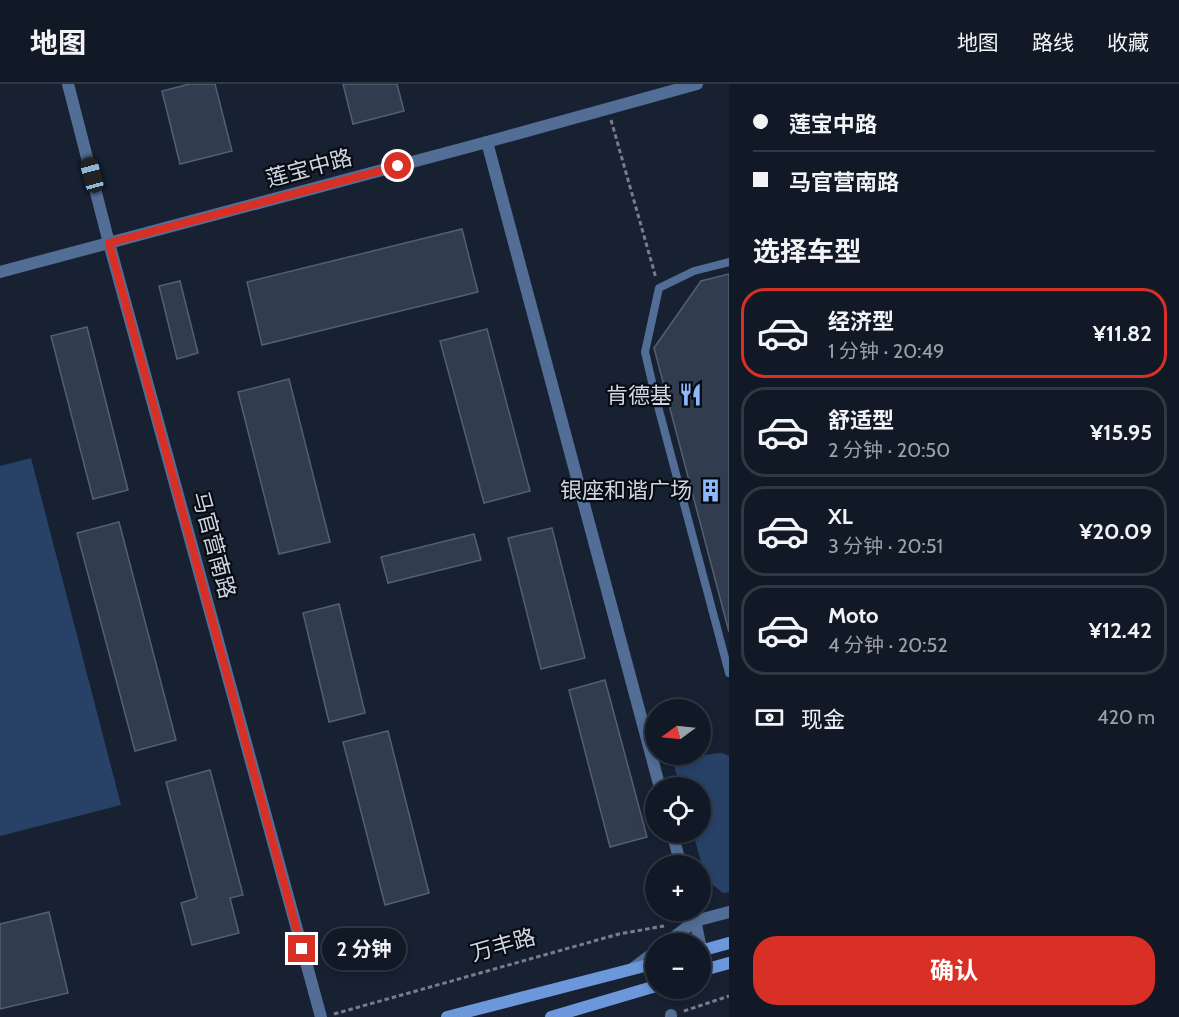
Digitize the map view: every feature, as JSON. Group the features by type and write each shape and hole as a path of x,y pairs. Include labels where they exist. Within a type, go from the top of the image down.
{"main road":[{"path":"711,946 729,943"},
{"path":"711,968 729,963"},
{"path":"447,1017 645,966"},
{"path":"551,1017 645,989"}],"street":[{"name":"马官营南路","path":"68,84 109,243 323,1017"},
{"name":"莲宝中路","path":"0,272 697,84"},
{"path":"487,142 657,777"},
{"path":"711,914 729,912"},
{"path":"676,933 689,921"},
{"path":"632,969 645,959"}],"lane":[{"path":"729,262 694,271 659,288 645,352 729,674"}],"path":[{"path":"608,109 659,288"},
{"name":"万丰路","path":"323,1017 673,921"},
{"path":"671,1016 729,996"}],"shaded area":[{"path":"31,458 121,805 0,836 0,466"},
{"path":"722,753 729,756 729,892 723,893 711,883 711,855 699,855 696,843 711,843 711,777 677,777 674,765 711,765 711,754"}],"building":[{"path":"190,84 215,84 232,151 180,164 162,91"},
{"path":"343,84 397,84 404,111 353,124"},
{"path":"462,229 478,292 262,345 247,282"},
{"name":"银座和谐广场","path":"729,274 729,632 654,348 701,281"},
{"path":"180,281 198,353 177,359 159,286"},
{"path":"87,327 128,490 93,499 51,336"},
{"path":"487,329 530,491 484,503 440,341"},
{"path":"289,379 330,542 279,554 238,392"},
{"path":"119,522 176,740 135,751 77,533"},
{"path":"552,528 585,658 541,669 508,538"},
{"path":"474,534 481,560 388,583 381,557"},
{"path":"339,604 365,713 329,722 303,613"},
{"path":"605,680 645,830 645,838 610,847 569,690"},
{"path":"388,731 429,893 385,905 343,742"},
{"path":"210,770 243,895 230,898 239,933 192,945 181,903 197,898 166,782"},
{"path":"49,912 68,993 0,1009 0,924"}],"place":[{"name":"肯德基","path":"690,395"},
{"name":"银座和谐广场","path":"710,490"}],"route":[{"path":"302,949 109,243 398,166"}]}
